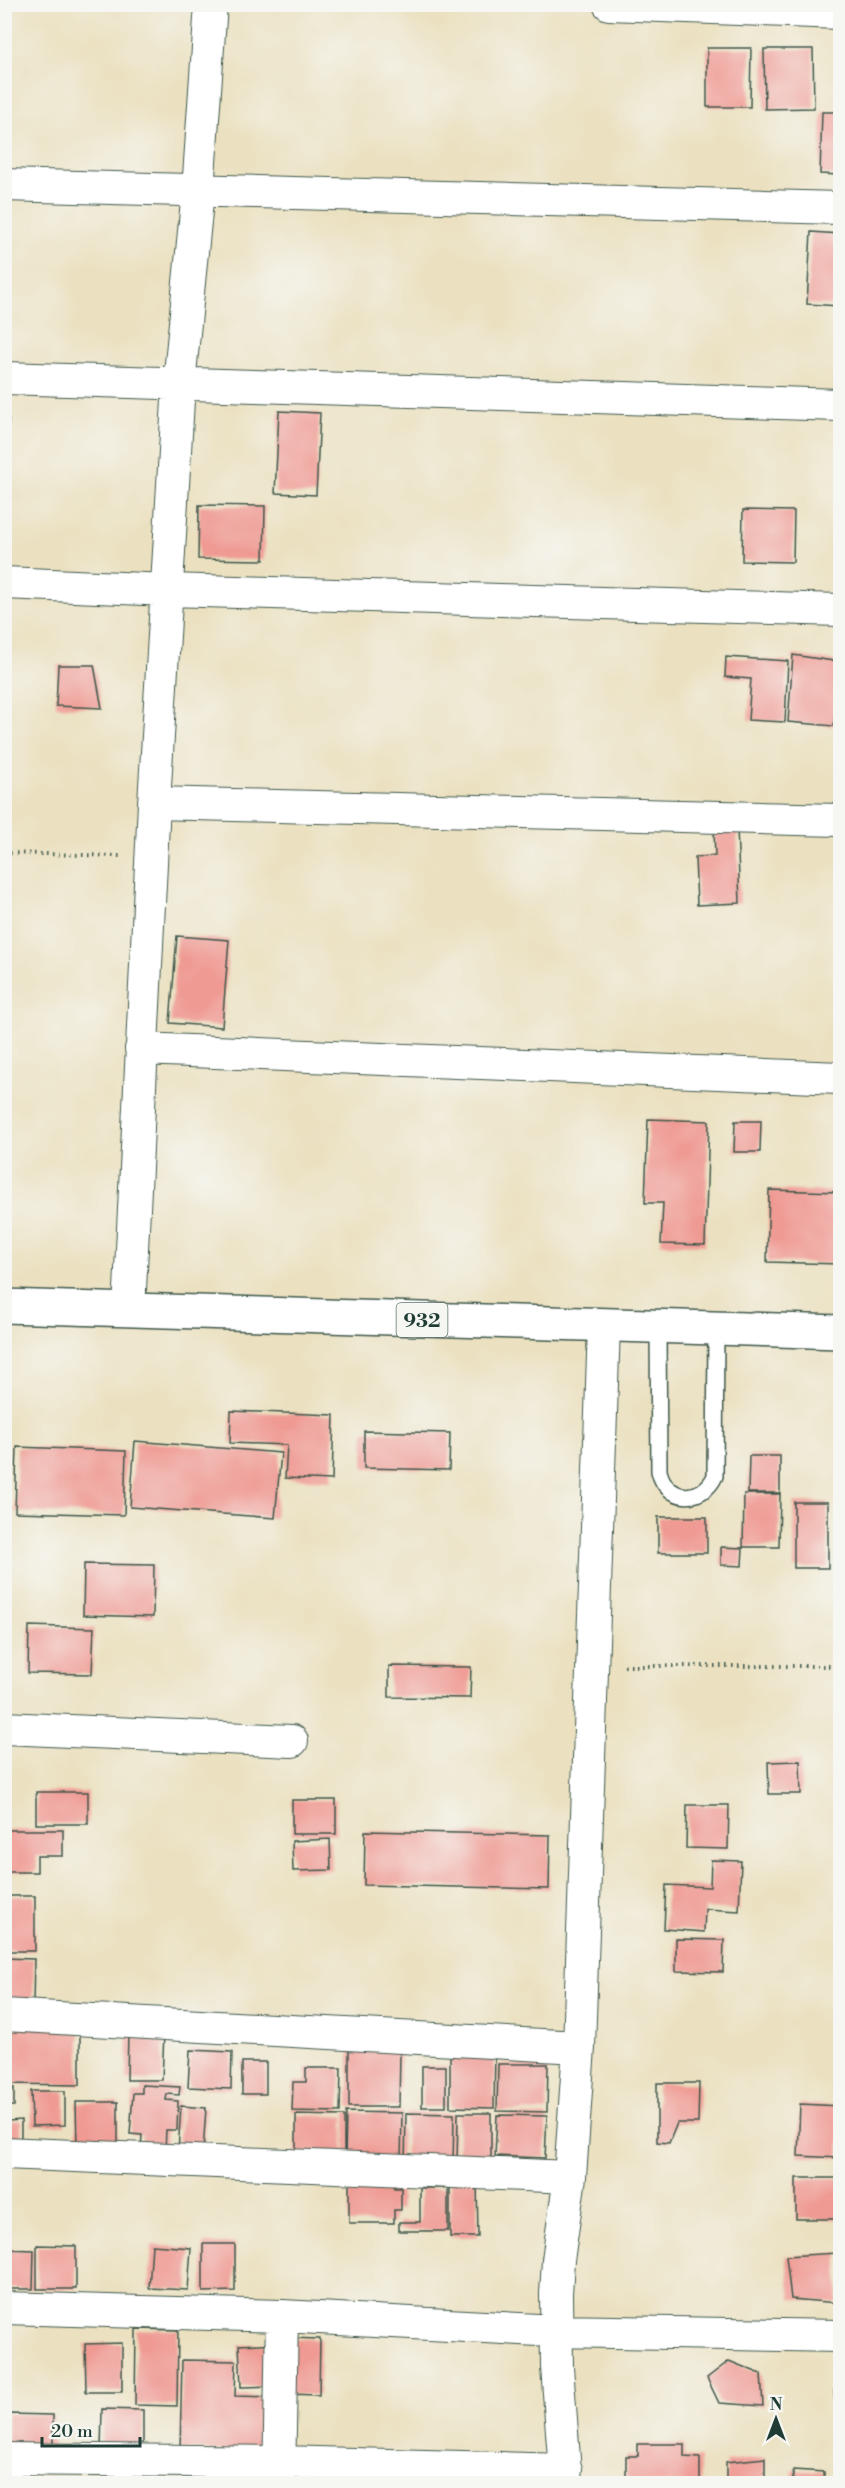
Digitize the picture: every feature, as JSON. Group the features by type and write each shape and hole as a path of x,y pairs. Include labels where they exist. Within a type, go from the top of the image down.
{"main road":[{"name":"932","path":"4,1306 840,1332"}],"street":[{"path":"129,1310 154,803 179,384 198,191 211,4"},
{"path":"609,4 840,13"},
{"path":"4,185 840,208"},
{"path":"4,378 840,405"},
{"path":"4,583 840,610"},
{"path":"154,803 840,820"},
{"path":"141,1049 840,1077"},
{"path":"4,2458 280,2473 566,2477 557,2331 558,2260 570,2176 579,2047 604,1326"},
{"path":"4,1728 292,1741"},
{"path":"4,2015 579,2047"},
{"path":"4,2152 570,2176"},
{"path":"4,2308 282,2316 557,2331 840,2336"},
{"path":"280,2473 282,2316"}],"lane":[{"path":"658,1327 659,1472 662,1483 669,1491 687,1495 703,1492 715,1476 716,1329"}],"path":[{"path":"4,853 152,856"},
{"path":"593,1666 840,1666"}],"building":[{"path":"707,48 751,48 750,107 707,107"},
{"path":"764,49 813,49 814,108 765,109"},
{"path":"822,112 840,112 840,175 820,174"},
{"path":"811,232 840,234 840,306 807,304"},
{"path":"279,411 320,413 316,495 275,493"},
{"path":"4,418 9,419 6,450 4,450"},
{"path":"199,505 265,506 264,560 198,559"},
{"path":"743,510 794,511 793,562 742,561"},
{"path":"793,655 840,662 840,686 837,686 834,726 788,722"},
{"path":"726,657 788,661 785,722 748,720 751,679 725,677"},
{"path":"58,665 94,665 102,708 56,706"},
{"path":"737,828 740,903 697,905 695,857 715,856 714,829"},
{"path":"177,936 229,940 222,1027 170,1023"},
{"path":"838,1114 840,1114 840,1168 837,1168"},
{"path":"648,1119 709,1121 705,1245 661,1244 663,1203 645,1203"},
{"path":"735,1121 761,1121 760,1152 734,1152"},
{"path":"769,1190 840,1192 840,1264 767,1262"},
{"path":"231,1411 334,1415 332,1480 285,1478 287,1445 230,1443"},
{"path":"364,1431 450,1433 449,1470 364,1468"},
{"path":"135,1441 281,1453 275,1518 130,1507"},
{"path":"17,1447 126,1451 124,1515 15,1512"},
{"path":"749,1456 780,1456 780,1493 748,1493"},
{"path":"744,1494 780,1494 779,1547 743,1547"},
{"path":"794,1502 828,1502 828,1568 794,1568"},
{"path":"658,1517 707,1517 707,1553 658,1553"},
{"path":"721,1547 743,1548 742,1566 721,1565"},
{"path":"84,1564 154,1565 153,1617 83,1615"},
{"path":"29,1626 94,1628 92,1674 28,1673"},
{"path":"389,1666 471,1667 470,1698 389,1697"},
{"path":"800,1761 801,1794 769,1794 768,1762"},
{"path":"36,1792 88,1792 88,1824 36,1824"},
{"path":"292,1800 336,1800 336,1834 292,1834"},
{"path":"687,1805 729,1805 728,1849 686,1848"},
{"path":"4,1830 63,1830 63,1856 37,1856 37,1872 4,1872"},
{"path":"365,1831 550,1835 549,1889 364,1885"},
{"path":"330,1839 331,1870 293,1871 292,1841"},
{"path":"711,1860 741,1861 739,1911 705,1909 704,1932 664,1929 666,1885 710,1887"},
{"path":"9,1896 35,1896 35,1951 4,1951 4,1908 9,1908"},
{"path":"676,1939 724,1940 723,1972 676,1971"},
{"path":"4,1958 34,1959 33,2005 4,2005"},
{"path":"4,2025 80,2026 80,2085 4,2084"},
{"path":"128,2032 164,2033 162,2080 127,2080"},
{"path":"190,2050 232,2052 231,2089 188,2087"},
{"path":"349,2050 400,2051 399,2107 349,2107"},
{"path":"450,2052 495,2052 494,2108 450,2107"},
{"path":"242,2062 266,2062 266,2094 242,2094"},
{"path":"498,2064 548,2064 547,2112 497,2111"},
{"path":"422,2066 446,2066 446,2107 422,2107"},
{"path":"306,2068 341,2068 340,2112 292,2111 293,2082 306,2082"},
{"path":"657,2083 699,2083 698,2123 677,2123 669,2143 657,2142"},
{"path":"142,2085 180,2087 179,2095 167,2094 166,2100 178,2101 177,2130 166,2130 165,2151 141,2149 142,2135 130,2134 133,2093 142,2093"},
{"path":"4,2088 14,2088 14,2106 4,2106"},
{"path":"31,2091 65,2091 65,2125 32,2126"},
{"path":"76,2102 118,2102 118,2147 77,2147"},
{"path":"800,2104 840,2106 840,2158 798,2156"},
{"path":"181,2106 206,2108 203,2152 178,2151"},
{"path":"4,2111 9,2111 9,2121 21,2120 21,2146 4,2146"},
{"path":"346,2112 402,2113 401,2162 345,2162"},
{"path":"406,2113 454,2114 453,2164 405,2163"},
{"path":"458,2113 491,2113 491,2164 457,2164"},
{"path":"296,2115 344,2116 344,2157 296,2157"},
{"path":"497,2115 547,2116 545,2158 495,2156"},
{"path":"349,2175 394,2176 394,2188 401,2188 401,2210 394,2210 394,2223 349,2223"},
{"path":"796,2178 840,2178 840,2219 796,2219"},
{"path":"450,2180 477,2180 478,2237 450,2237"},
{"path":"420,2188 448,2188 448,2231 399,2231 399,2222 420,2222"},
{"path":"203,2244 235,2244 235,2291 203,2292"},
{"path":"37,2245 76,2246 76,2289 37,2289"},
{"path":"152,2245 191,2248 188,2290 149,2288"},
{"path":"4,2249 34,2250 33,2289 4,2289"},
{"path":"838,2253 838,2303 791,2299 786,2256"},
{"path":"136,2329 178,2330 177,2406 135,2405"},
{"path":"287,2338 320,2339 319,2395 286,2394"},
{"path":"122,2343 122,2392 86,2392 85,2344"},
{"path":"279,2343 280,2386 241,2387 239,2345"},
{"path":"182,2360 236,2361 235,2396 278,2397 277,2452 180,2451"},
{"path":"729,2361 761,2374 763,2406 719,2403 707,2378"},
{"path":"834,2391 840,2393 840,2420 836,2419"},
{"path":"102,2409 143,2410 143,2453 101,2452"},
{"path":"7,2414 53,2415 53,2452 7,2451"},
{"path":"638,2444 684,2444 684,2457 700,2458 700,2484 626,2483 626,2456 638,2456"},
{"path":"765,2458 765,2484 726,2484 726,2462"},
{"path":"793,2470 824,2472 825,2484 793,2484"}]}
